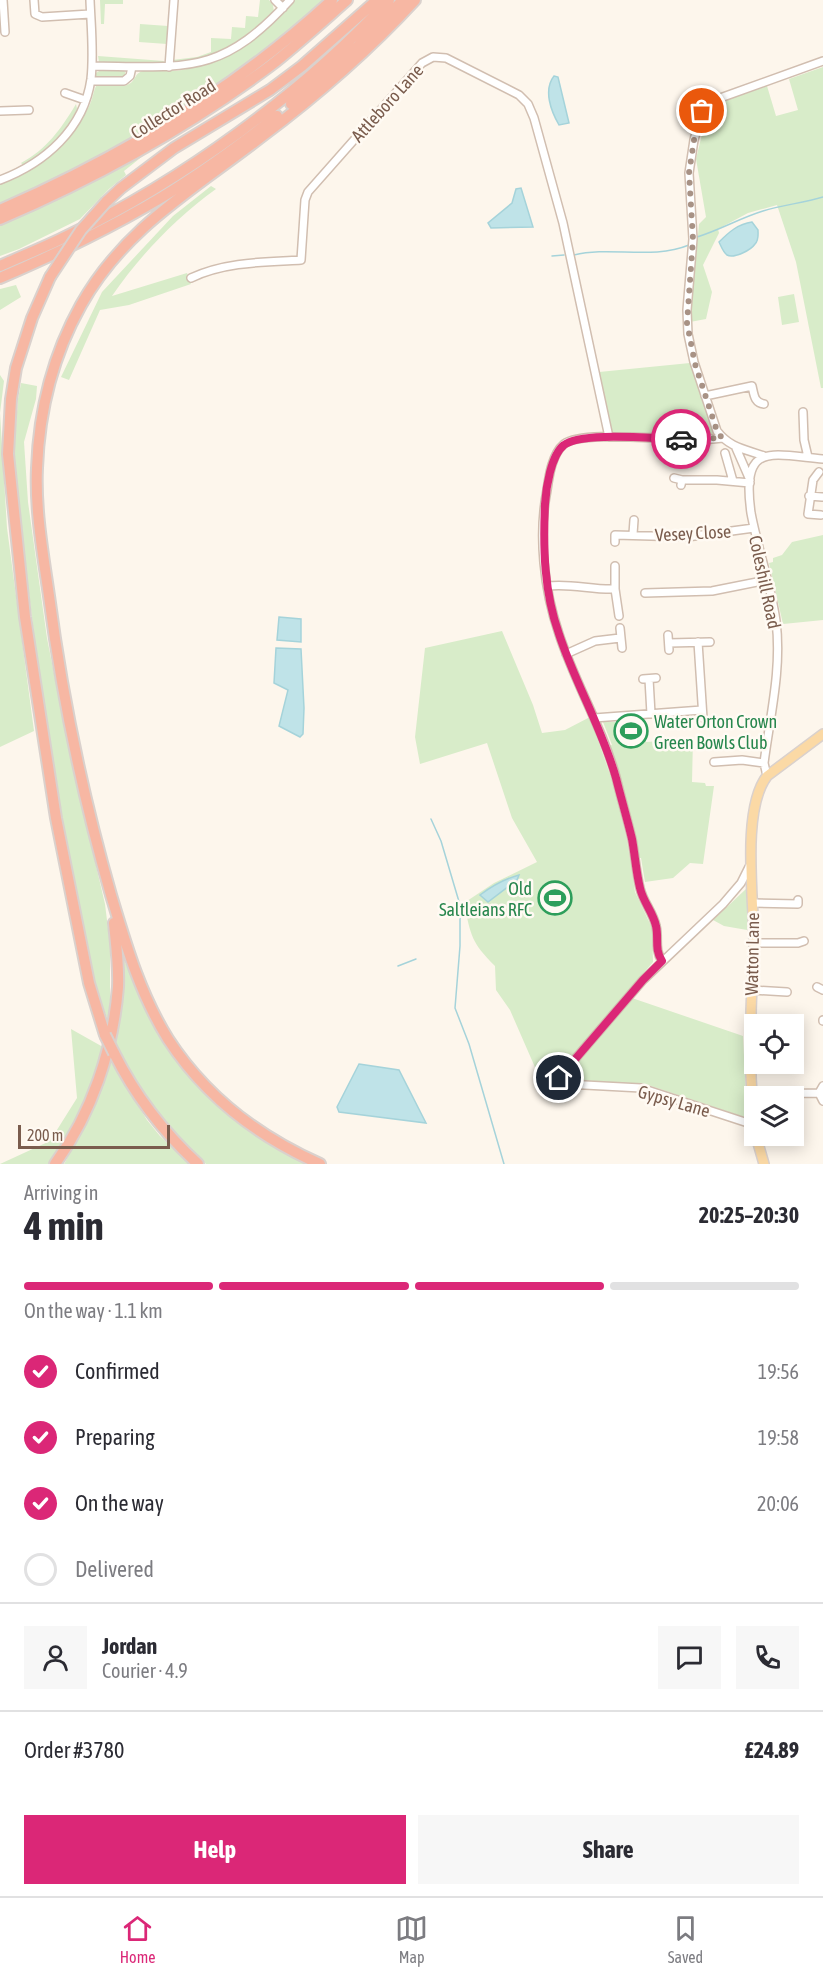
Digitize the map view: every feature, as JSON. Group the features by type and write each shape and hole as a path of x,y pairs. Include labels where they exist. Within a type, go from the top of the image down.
{"highway":[{"name":"Collector Road","path":"0,210 126,148 207,99 266,57 332,0"},
{"name":"Collector Road","path":"0,219 81,182 213,106 271,65 346,0"},
{"path":"197,1163 170,1137 148,1110 114,1053 105,1035 90,983 56,818 25,617 8,454 11,399 16,368 32,318 50,277 81,230 106,202 174,148 270,90 302,66 377,0"},
{"path":"0,266 78,230 139,197 205,155 302,82 373,17 388,0"},
{"path":"0,278 74,245 145,207 199,173 276,116 358,46 403,0"},
{"path":"320,1164 280,1145 237,1115 194,1073 170,1041 139,984 104,872 67,711 51,617 38,501 39,437 47,391 58,354 86,297 127,242 182,195 263,136 343,71 415,0"},
{"path":"55,1164 75,1134 87,1108 111,1039 118,986 118,961 114,923 104,872"}],"main road":[{"path":"751,858 756,797 760,785 767,776 823,734"},
{"name":"Watton Lane","path":"751,858 754,944 750,1018 753,1086"},
{"path":"759,1146 764,1164"}],"street":[{"path":"3,0 5,32"},
{"path":"34,0 35,14 42,17 90,14"},
{"path":"0,180 28,168 51,152 71,128 85,100 91,81 92,66 90,0"},
{"path":"169,67 174,0"},
{"path":"275,0 283,8"},
{"path":"92,66 169,67 198,64 233,50 262,30 290,0"},
{"name":"Attleboro Lane","path":"191,278 206,271 246,264 301,260 305,201 308,192 422,63 433,57 446,58 509,89 528,104 541,139 578,290 609,437"},
{"path":"764,456 736,448 722,438 717,431 688,334 687,310 693,239 689,173 694,140 702,111 709,102 823,61"},
{"path":"91,81 124,81 130,76 132,67"},
{"path":"65,93 85,100"},
{"path":"0,111 29,110"},
{"path":"705,396 752,386 756,400 759,404 764,404"},
{"path":"803,412 804,441 808,457"},
{"path":"662,961 657,948 657,927 640,891 632,840 615,773 594,717 566,654 554,618 547,586 544,533 546,496 550,470 565,444 582,438 722,438"},
{"path":"690,439 690,449"},
{"path":"736,448 750,482"},
{"path":"725,453 733,481"},
{"path":"750,482 755,464 764,456 774,454 808,457 821,463 813,480 808,514 820,515"},
{"path":"679,481 750,482"},
{"name":"Coleshill Road","path":"750,482 749,499 773,604 778,646 777,674 764,763 767,776"},
{"path":"809,496 822,497"},
{"name":"Vesey Close","path":"633,534 634,520"},
{"name":"Vesey Close","path":"615,542 615,535 687,537 754,528"},
{"path":"615,566 615,589 619,616"},
{"path":"649,591 712,591 767,580"},
{"path":"547,586 564,584 597,590 615,589"},
{"path":"620,628 622,648"},
{"path":"668,635 669,647 710,642"},
{"path":"566,654 595,640 620,638"},
{"path":"594,717 702,714 698,642"},
{"path":"649,679 651,714"},
{"path":"714,762 742,760 764,763"},
{"path":"551,1087 643,980 723,904 741,883 751,858"},
{"path":"741,883 752,886"},
{"path":"753,903 798,904 798,900"},
{"path":"754,944 804,941"},
{"path":"752,990 782,995"},
{"name":"Gypsy Lane","path":"559,1078 566,1084 641,1088 744,1121"},
{"path":"819,1093 823,1086"},
{"path":"804,1093 819,1093"},
{"path":"819,1093 823,1101"}],"green space":[{"path":"100,0 123,0 123,4 105,4 104,24 101,24"},
{"path":"260,0 269,0 274,12 240,41 215,54 172,63 172,60 197,57 211,52 211,38 231,39 232,27 245,28 246,16 258,17"},
{"path":"293,0 324,0 299,26 175,115 108,153 0,205 0,184 36,166 64,142 88,108 96,86 127,85 141,72 182,70 216,61 257,35"},
{"path":"140,24 168,26 167,44 139,42"},
{"path":"98,56 164,61 162,65 99,62"},
{"path":"823,67 823,388 821,388 796,262 777,205 748,213 718,229 719,233 703,265 712,292 706,319 690,322 699,224 706,217 696,159 703,130 713,107 722,101 767,86 776,116 798,110 789,79"},
{"path":"103,69 124,70 126,75 125,77 95,77 94,74"},
{"path":"76,104 77,109 61,135 24,166 21,163 53,138"},
{"path":"149,151 124,171 126,175 80,219 0,256 0,223 104,176"},
{"path":"211,186 216,189 160,238 134,266 112,296 187,273 191,284 129,305 100,310 69,380 61,377 102,292 173,216"},
{"path":"16,285 21,297 0,310 0,289"},
{"path":"794,294 799,322 782,325 778,297"},
{"path":"690,363 714,433 713,436 706,438 612,432 599,372"},
{"path":"0,375 4,381 0,413"},
{"path":"21,383 37,386 36,399 24,442 28,502 47,638 70,754 105,904 110,945 110,1028 90,966 62,822 37,658 13,465"},
{"path":"0,413 7,528 34,731 0,747"},
{"path":"823,535 823,620 783,624 769,563 773,562 773,558 782,555 792,542"},
{"name":"Old Saltleians RFC","path":"502,631 533,705 542,733 565,730 590,717 613,783 627,840 635,892 652,928 653,962 547,1085 541,1081 510,1010 496,990 495,966 473,938 464,903 494,883 537,862 512,818 487,743 420,764 415,737 425,648"},
{"path":"645,719 646,742 693,739 692,782 714,786 703,864 690,863 673,878 645,882 641,858 638,858 608,746 612,745 603,722 615,722 617,744 616,720"},
{"path":"746,889 750,891 747,930 724,926 713,920"},
{"path":"124,960 150,1020 164,1041 207,1093 311,1164 206,1164 180,1142 160,1119 127,1069 116,1045"},
{"path":"632,998 743,1036 745,1086 744,1117 648,1085 567,1080 566,1077"},
{"path":"71,1029 103,1047 93,1078 74,1122 49,1164 0,1164 50,1141 77,1098"},
{"path":"111,1062 147,1120 160,1136 190,1164 64,1164 93,1109"}],"water":[{"path":"554,76 558,77 569,123 559,125 551,107 549,88"},
{"path":"521,188 533,227 491,228 488,223 512,203 516,189"},
{"path":"752,222 758,230 756,242 742,253 734,256 727,255 719,242 734,229"},
{"path":"279,617 301,619 301,642 277,640"},
{"path":"276,648 301,649 304,708 303,734 300,737 279,726 288,690 274,683"},
{"path":"519,875 517,880 488,902 480,895 498,883"},
{"path":"359,1064 399,1070 426,1123 339,1112 337,1107"}],"waterway":[{"path":"697,237 763,211 823,197"},
{"path":"574,255 602,252 661,252 689,245"},
{"path":"552,256 564,255"},
{"path":"431,819 441,841 460,905 460,946 455,1008 469,1044 504,1164"},
{"path":"398,966 416,959"}],"way so far":[{"path":"681,439 722,438 717,431 695,364 687,323 693,239 689,173 694,140 702,111"}],"place":[{"name":"Water Orton Crown Green Bowls Club","path":"631,731"},
{"name":"Old Saltleians RFC","path":"555,898"}],"route":[{"path":"559,1078 662,961 657,948 657,927 640,891 632,840 615,773 594,717 566,654 554,618 547,586 544,555 546,496 550,470 561,448 574,440 594,437 681,439"}]}
